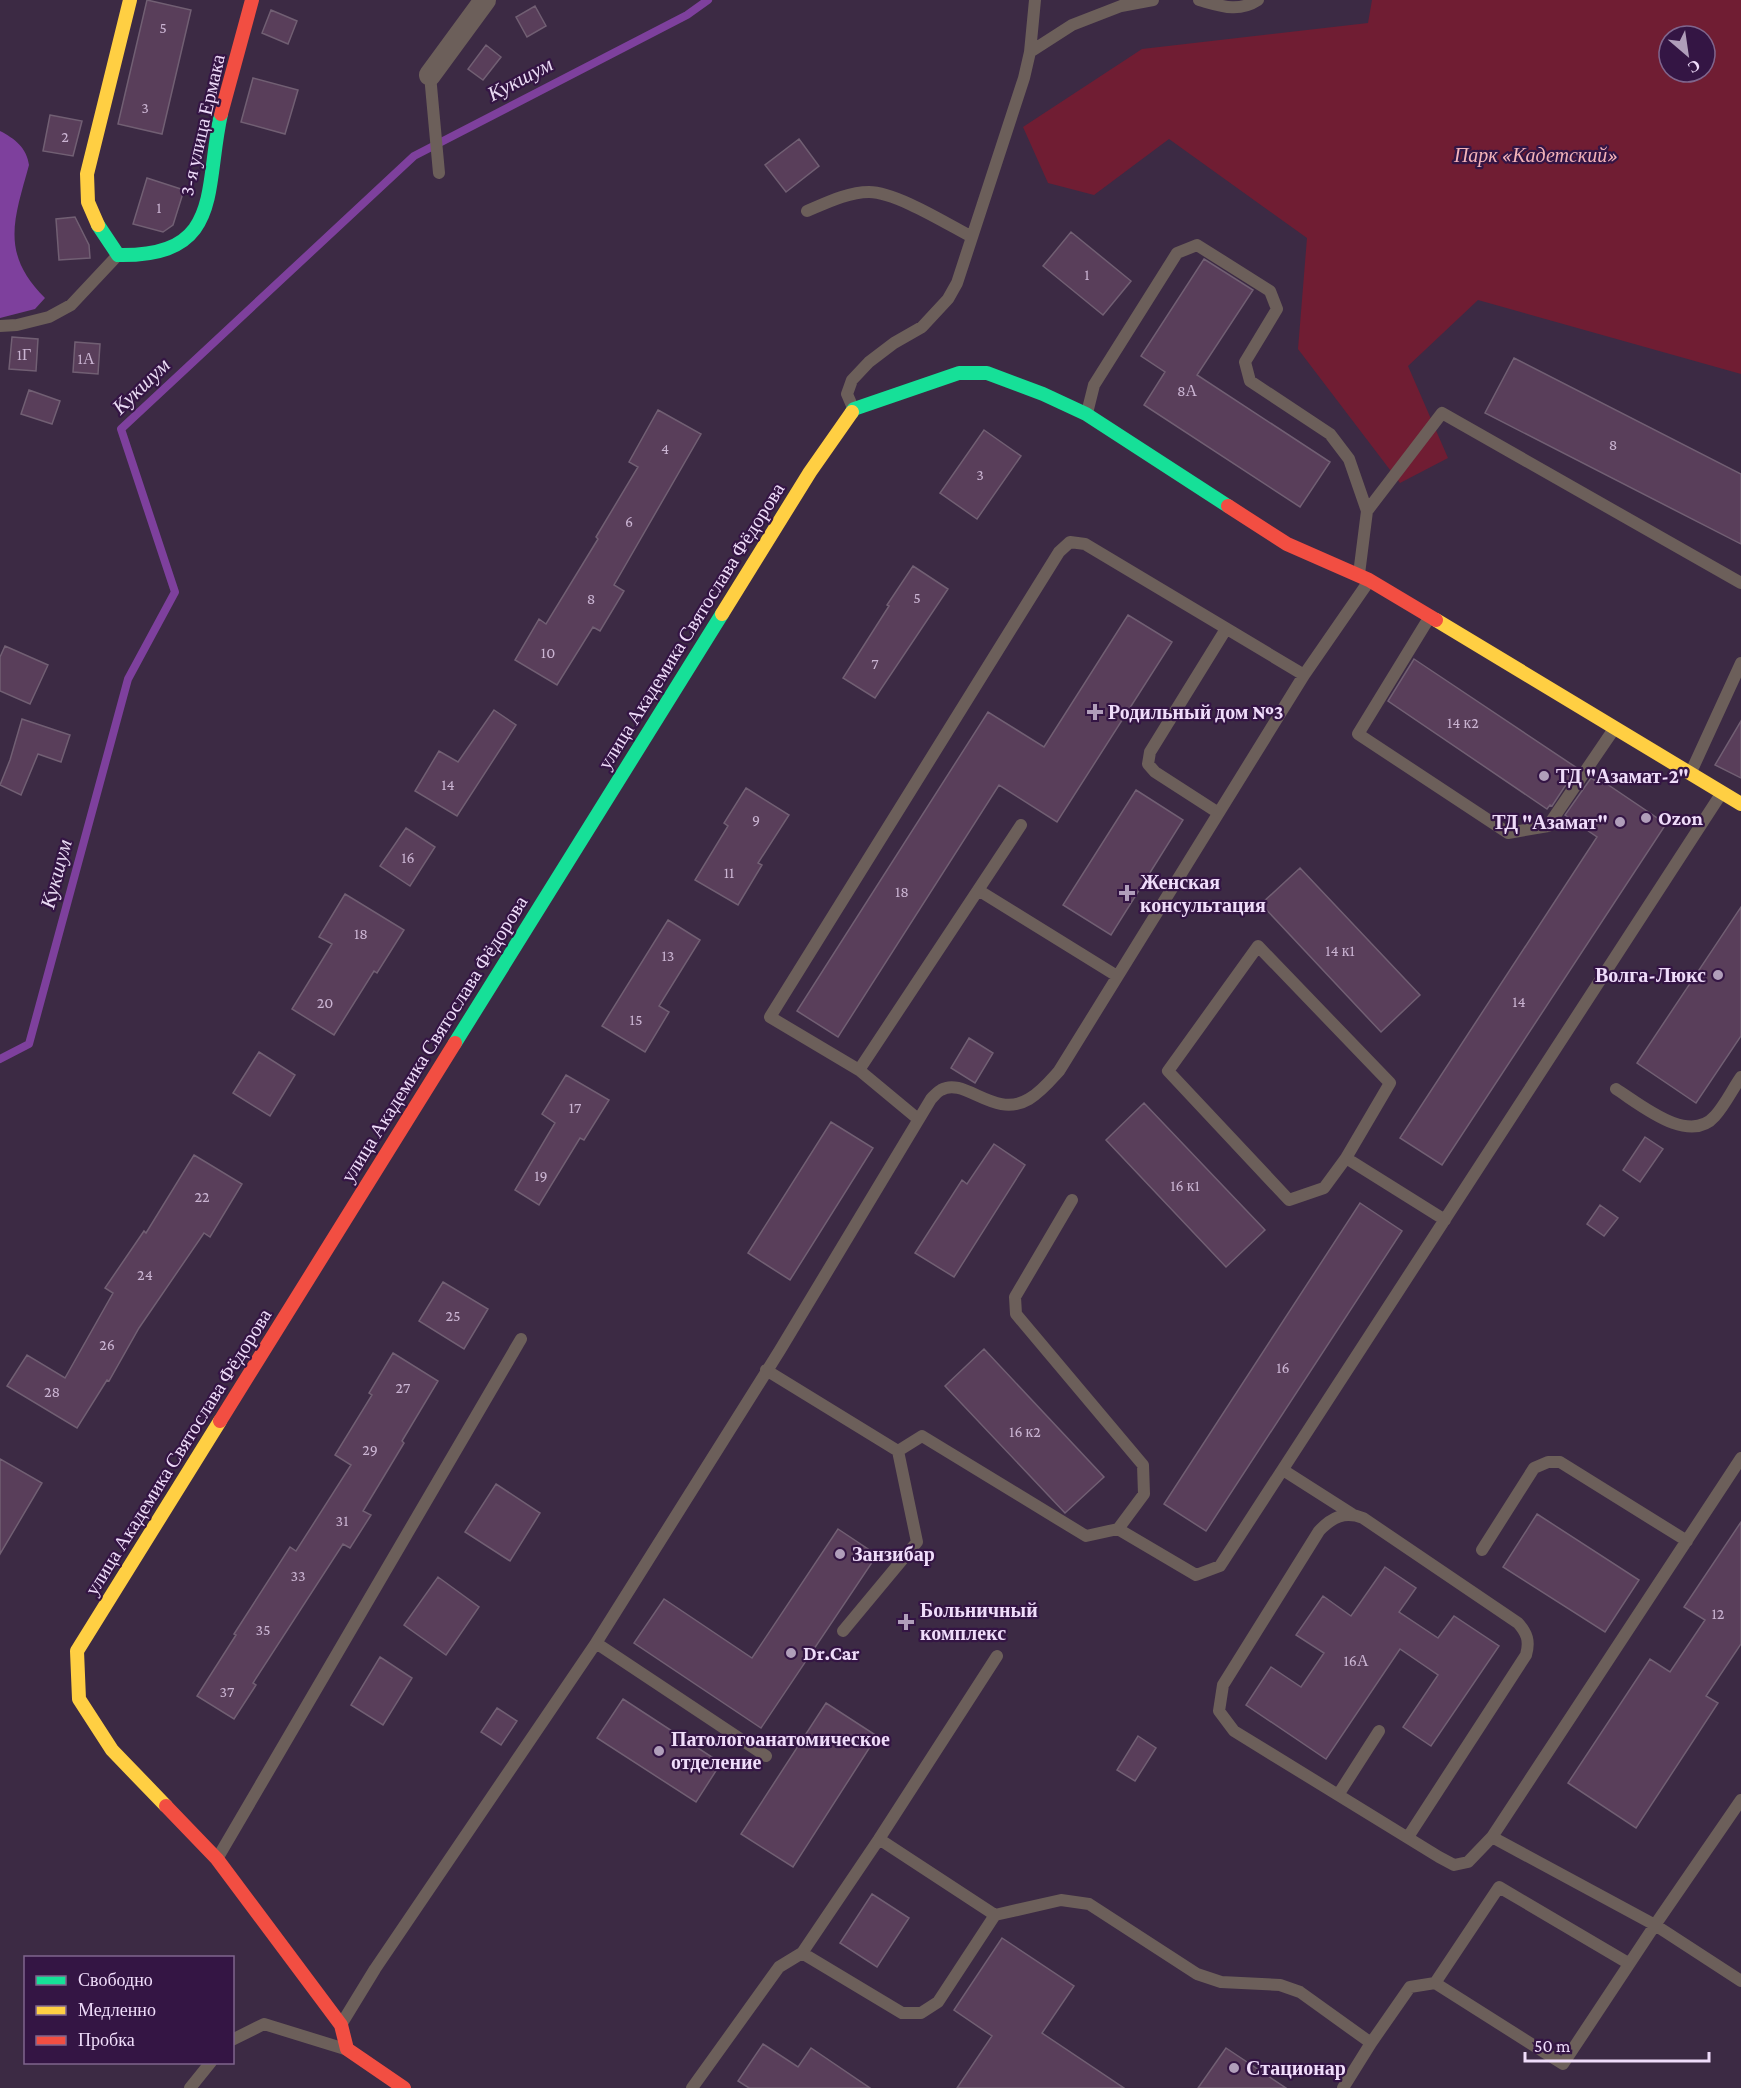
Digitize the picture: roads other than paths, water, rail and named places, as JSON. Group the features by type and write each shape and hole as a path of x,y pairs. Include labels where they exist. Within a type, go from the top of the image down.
{"street":[{"path":"118,255 101,231 88,202 87,174 130,0"},
{"name":"3-я улица Ермака","path":"118,255 152,256 175,246 196,226 206,204 215,142 252,0"},
{"path":"430,75 485,0"},
{"path":"854,409 911,387 959,373 987,373 1043,394 1086,414 1287,544 1364,577 1741,804"},
{"name":"улица Академика Святослава Фёдорова","path":"217,1859 112,1750 79,1699 77,1651 810,472 854,409"},
{"path":"217,1859 341,2025 347,2049 404,2088"}],"lane":[{"path":"854,409 847,394 852,380 869,362 894,343 922,327 948,299 957,283 1024,78 1030,52 1035,0"},
{"path":"1030,52 1072,25 1121,6 1153,0"},
{"path":"1199,0 1233,9 1251,5 1258,0"},
{"path":"430,75 439,173"},
{"path":"807,211 838,198 870,192 895,198 972,237"},
{"path":"341,2025 375,1969 596,1642 766,1370 931,1099 942,1089 959,1087 993,1103 1009,1106 1027,1101 1059,1071 1364,577 1367,511 1349,459 1330,434 1250,381 1245,362 1277,309 1270,291 1197,245 1177,253 1094,385 1086,414"},
{"path":"0,326 17,325 49,317 71,305 118,255"},
{"path":"1367,511 1442,413 1741,583"},
{"path":"918,1119 859,1070 770,1017 1059,552 1070,542 1085,544 1304,675"},
{"path":"1430,616 1358,734 1508,833 1548,826 1615,728"},
{"path":"1217,812 1155,772 1148,764 1150,752 1226,629"},
{"path":"1690,773 1741,663"},
{"path":"1118,1529 1196,1575 1220,1566 1722,793"},
{"path":"859,1070 1021,825"},
{"path":"978,890 1117,976"},
{"path":"1258,946 1390,1083 1346,1158 1324,1188 1289,1200 1168,1071 1258,946"},
{"path":"1616,1089 1674,1125 1695,1127 1713,1118 1741,1077"},
{"path":"1346,1158 1444,1220"},
{"path":"898,1451 922,1436 1086,1536 1118,1529 1144,1494 1143,1465 1016,1314 1015,1297 1072,1200"},
{"path":"217,1859 521,1339"},
{"path":"766,1370 898,1451 917,1542 843,1631"},
{"path":"1352,1514 1339,1516 1320,1530 1223,1685 1219,1711 1234,1731 1454,1865 1468,1862 1492,1837 1741,1458"},
{"path":"1482,1550 1534,1468 1548,1462 1560,1462 1687,1541"},
{"path":"1283,1470 1352,1514 1363,1518 1518,1623 1528,1639 1526,1654 1408,1837"},
{"path":"596,1642 766,1756"},
{"path":"692,2088 779,1967 802,1953 997,1656"},
{"path":"1338,1795 1378,1731"},
{"path":"1342,2088 1410,1987 1435,1983 1563,2064 1628,1963 1741,1800"},
{"path":"1492,1837 1655,1925 1741,1981"},
{"path":"879,1839 995,1915"},
{"path":"1435,1983 1499,1887 1628,1963"},
{"path":"802,1953 902,2013 921,2013 938,2002 995,1915 1061,1900 1089,1904 1197,1974 1221,1982 1280,1984 1300,1992 1371,2043"},
{"path":"234,2039 264,2024 347,2049"},
{"path":"190,2088 209,2064"}],"waterway":[{"name":"Кукшум","path":"0,1059 29,1044 128,679 175,592 121,429 414,156 687,15 708,0"}],"place":[{"name":"Родильный дом №3","path":"1095,712"},
{"name":"ТД \"Азамат-2\"","path":"1544,776"},
{"name":"Ozon","path":"1646,818"},
{"name":"ТД \"Азамат\"","path":"1620,822"},
{"name":"Женская консультация","path":"1127,893"},
{"name":"Волга-Люкс","path":"1718,975"},
{"name":"Занзибар","path":"840,1554"},
{"name":"Больничный комплекс","path":"906,1622"},
{"name":"Dr.Car","path":"791,1653"},
{"name":"Патологоанатомическое отделение","path":"659,1751"},
{"name":"Стационар","path":"1234,2068"}],"park label":[{"name":"Парк «Кадетский»","path":"1536,155"}]}
